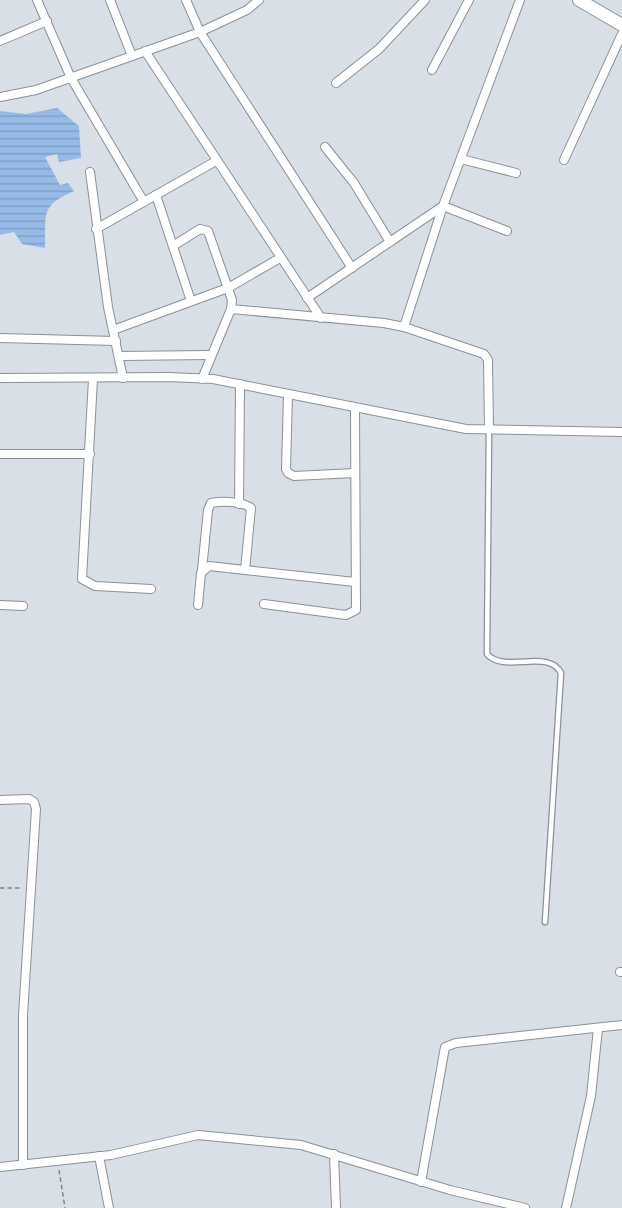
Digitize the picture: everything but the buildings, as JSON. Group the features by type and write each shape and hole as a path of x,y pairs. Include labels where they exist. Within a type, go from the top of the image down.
{"street":[{"path":"37,0 71,78 144,202"},
{"path":"110,0 132,56"},
{"path":"186,0 200,32 352,268"},
{"path":"0,97 36,90 200,32 248,10 259,0"},
{"path":"336,83 379,49 425,0"},
{"path":"432,70 469,0"},
{"path":"404,327 443,206 520,0"},
{"path":"579,0 622,25"},
{"path":"0,41 47,21"},
{"path":"564,160 622,34"},
{"path":"146,51 321,318"},
{"path":"325,147 354,183 390,242"},
{"path":"460,159 516,173"},
{"path":"96,229 216,161"},
{"path":"90,172 96,229 123,378"},
{"path":"156,195 191,301"},
{"path":"307,298 443,206"},
{"path":"443,206 507,231"},
{"path":"173,246 196,231 208,231 228,288 231,309 201,379"},
{"path":"113,330 228,288 280,258"},
{"path":"231,309 404,327 486,355 489,430"},
{"path":"0,338 116,341"},
{"path":"119,356 210,355"},
{"path":"0,378 201,379 240,384 355,409 466,429 622,432"},
{"path":"93,379 82,579 95,586 151,589"},
{"path":"239,504 240,384"},
{"path":"288,395 286,469 288,473 294,476 355,473"},
{"path":"264,604 350,614 356,610 355,409"},
{"path":"0,454 90,454"},
{"path":"198,605 209,507 214,502 248,506 252,511 245,570"},
{"path":"202,570 209,566 355,582"},
{"path":"0,605 23,606"},
{"path":"0,800 29,799 35,804 23,1015 23,1165"},
{"path":"421,1182 445,1047 622,1025"},
{"path":"566,1208 591,1096 598,1028"},
{"path":"0,1167 99,1156 198,1135 301,1145 421,1182 524,1208"},
{"path":"334,1154 336,1208"},
{"path":"99,1156 109,1208"}],"lane":[{"path":"489,430 487,654 494,660 554,665 559,669 562,677 545,922"}],"path":[{"path":"0,888 29,888"},
{"path":"57,1161 65,1208"}],"water":[{"path":"57,108 79,126 81,158 59,162 57,154 45,157 60,185 68,183 74,191 50,206 45,226 45,248 22,244 14,232 0,235 0,111 26,114"}]}
